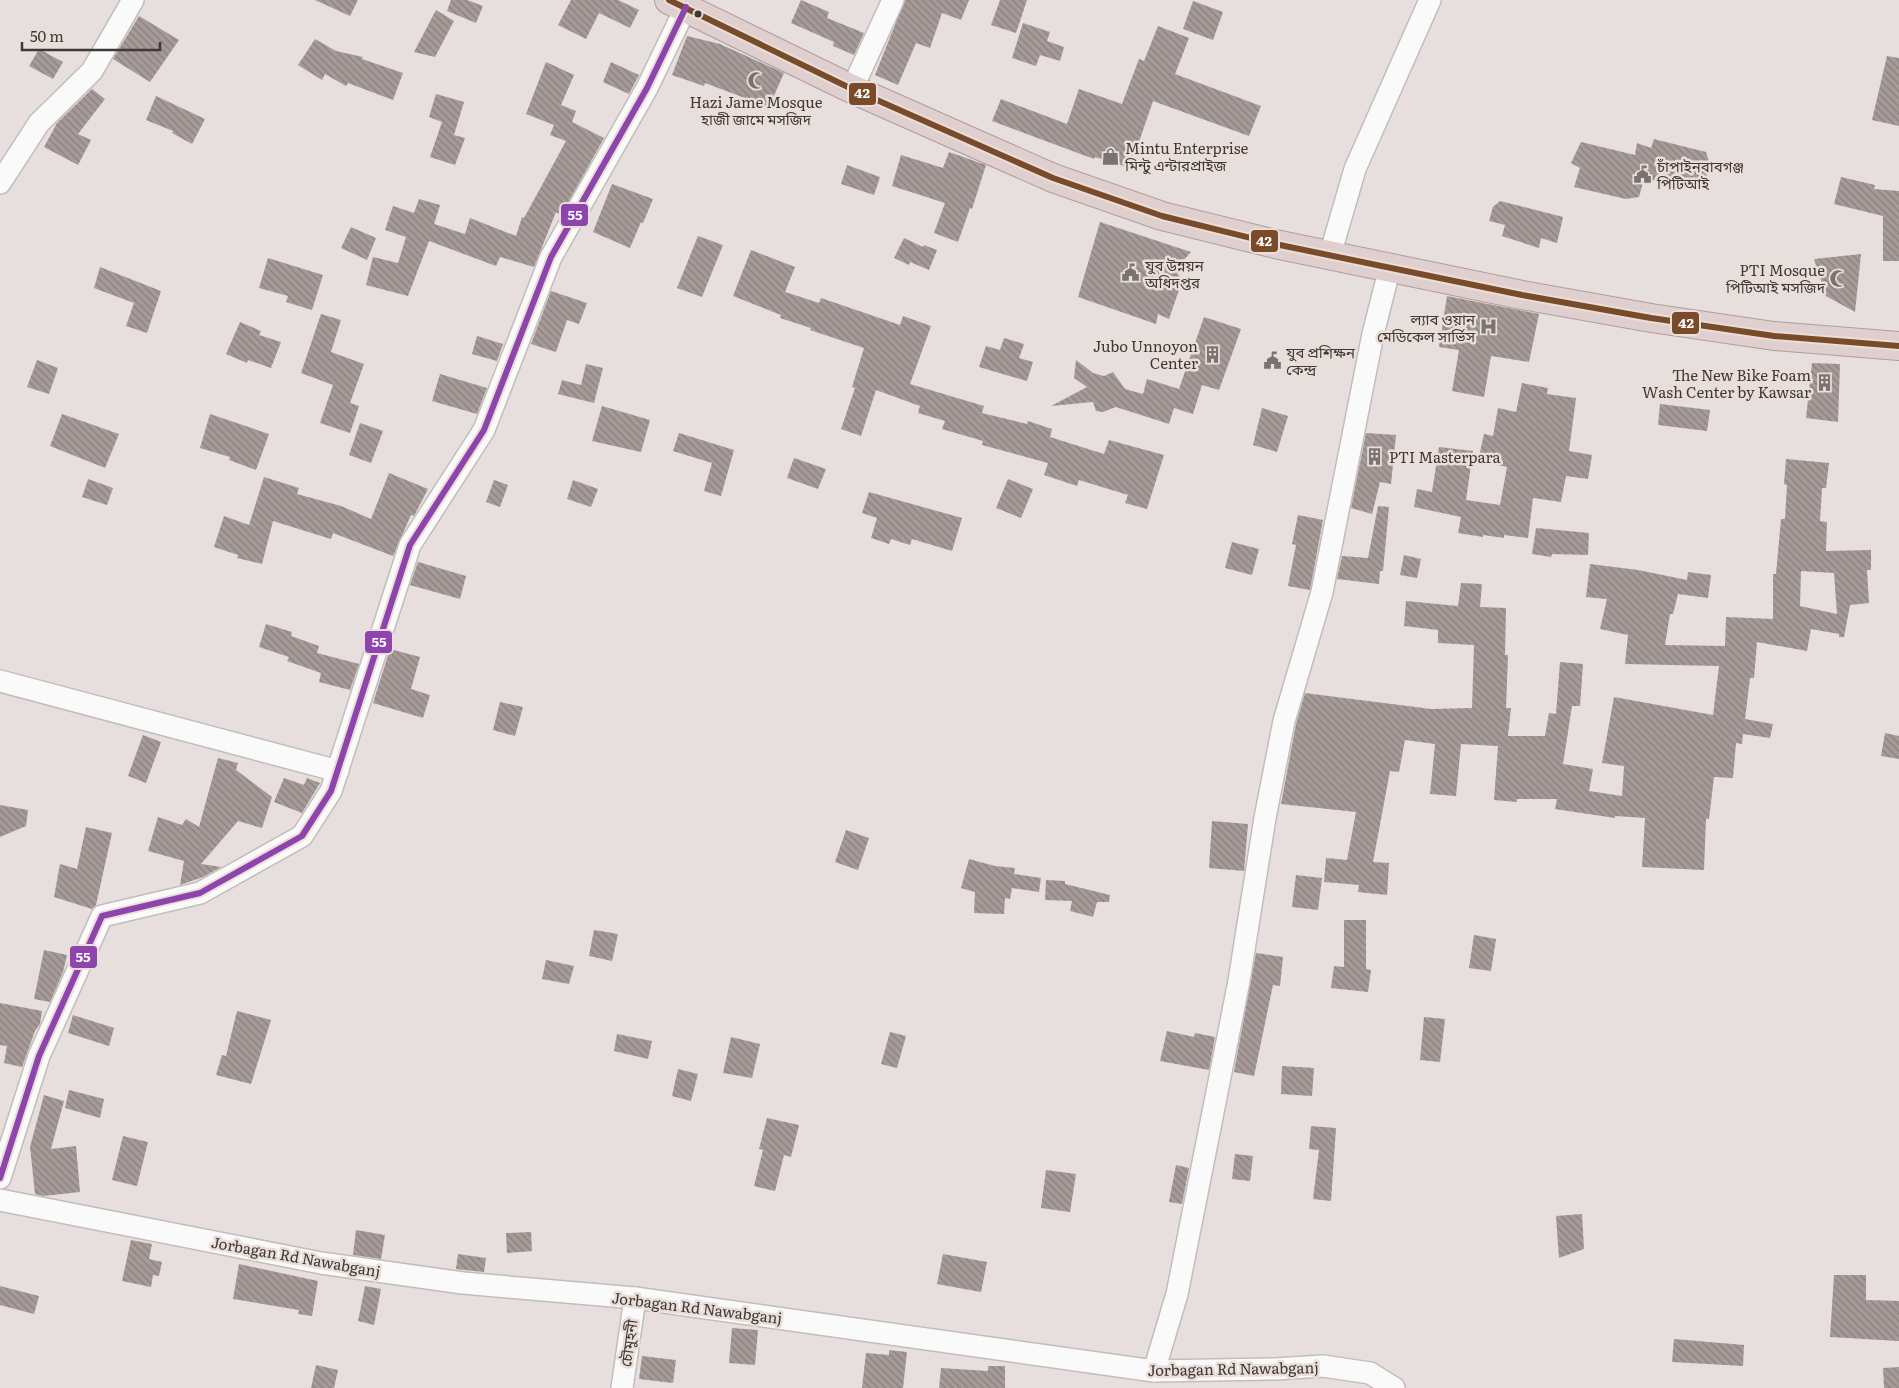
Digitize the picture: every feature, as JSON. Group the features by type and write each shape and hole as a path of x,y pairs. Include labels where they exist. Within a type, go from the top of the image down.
{"highway":[{"path":"678,4 852,89 1062,181 1162,216 1275,244 1522,295 1651,318 1774,336 1899,346"}],"street":[{"path":"0,183 39,123 92,71 133,0"},
{"path":"852,89 893,0"},
{"path":"1330,255 1355,169 1430,0"},
{"path":"0,1178 39,1056 102,916 200,893 302,836 331,791 410,545 484,430 551,258 647,88 678,4"},
{"path":"1154,1371 1176,1294 1239,981 1265,818 1284,721 1322,592 1373,334 1390,267"},
{"path":"0,681 338,771"},
{"name":"Jorbagan Rd Nawabganj","path":"0,1200 321,1263 463,1282 635,1298 1154,1371 1275,1369 1323,1366 1370,1373 1394,1388"},
{"name":"চৌমুহনী","path":"622,1388 635,1298"}],"building":[{"path":"315,0 358,0 350,16"},
{"path":"451,0 467,0 483,6 476,23 447,11"},
{"path":"571,0 618,0 639,10 630,28 599,13 586,39 558,25"},
{"path":"801,0 829,12 827,18 864,33 854,55 833,46 834,42 791,23"},
{"path":"905,0 969,0 961,20 942,13 930,48 916,43 898,85 875,75"},
{"path":"1000,0 1027,0 1016,33 991,25"},
{"path":"1193,1 1223,12 1213,40 1183,29"},
{"path":"436,10 454,21 435,57 414,52"},
{"path":"139,16 179,40 150,82 113,59"},
{"path":"1023,23 1050,32 1047,41 1064,47 1060,61 1040,55 1036,66 1012,58"},
{"path":"1158,26 1189,38 1175,74 1261,106 1249,136 1153,101 1130,168 1095,157 1094,159 992,121 1001,99 1067,124 1079,89 1122,104 1139,59 1144,61"},
{"path":"687,36 720,44 784,73 769,107 705,83 704,86 672,75"},
{"path":"315,39 336,51 363,57 362,59 403,73 393,100 348,83 346,86 325,74 322,80 298,65"},
{"path":"39,49 63,62 53,79 29,66"},
{"path":"1887,56 1899,58 1899,126 1872,120"},
{"path":"546,62 574,75 561,105 576,111 572,122 604,138 561,215 556,212 534,267 500,257 496,266 429,241 408,296 366,285 373,257 398,263 406,237 385,230 393,206 414,213 419,199 440,205 434,224 465,234 470,218 516,236 522,217 524,218 566,141 550,135 554,125 526,114"},
{"path":"611,62 639,75 629,94 603,82"},
{"path":"92,89 105,99 78,134 91,140 78,165 44,147 57,123"},
{"path":"436,94 464,102 454,135 465,138 455,165 430,157 442,122 429,117"},
{"path":"156,96 205,119 192,144 172,133 173,131 146,120"},
{"name":"চাঁপাইনবাবগঞ্জ পিটিআই","path":"1654,139 1706,152 1710,164 1703,189 1644,179 1639,197 1626,199 1574,187 1580,168 1571,163 1581,142 1635,155 1637,143 1651,148"},
{"path":"949,152 986,165 972,209 970,208 958,242 934,233 945,203 892,186 901,155 943,168"},
{"path":"847,165 880,177 874,195 841,184"},
{"path":"1841,177 1875,185 1874,189 1899,191 1899,261 1883,261 1883,216 1834,204"},
{"path":"612,184 653,199 630,248 593,232"},
{"path":"1500,201 1563,217 1557,243 1541,238 1539,248 1502,236 1505,225 1489,221 1493,207"},
{"name":"যুব উন্নয়ন অধিদপ্তর","path":"1100,222 1191,252 1175,270 1180,277 1180,287 1169,319 1158,314 1156,324 1078,297"},
{"path":"351,227 376,238 367,260 341,248"},
{"path":"698,236 723,245 702,297 677,288"},
{"path":"904,238 923,247 924,245 937,250 929,270 910,262 909,265 894,258"},
{"path":"751,250 795,267 785,292 819,303 821,298 900,325 903,316 931,326 910,384 984,406 982,413 1027,424 1028,421 1052,429 1050,437 1104,454 1109,440 1164,455 1147,509 1125,503 1128,495 1079,480 1077,486 1044,475 1048,463 982,445 983,441 942,429 945,421 918,413 920,406 876,390 861,436 841,429 855,388 852,387 864,348 810,330 811,328 780,318 781,315 733,296"},
{"name":"PTI Mosque পিটিআই মসজিদ","path":"1861,254 1855,312 1826,296 1814,259"},
{"path":"268,258 323,275 312,310 286,302 288,296 259,288"},
{"path":"100,267 161,291 147,333 126,326 134,303 94,288"},
{"path":"551,291 587,303 579,324 567,320 556,352 531,344"},
{"name":"ল্যাব ওয়ান মেডিকেল সার্ভিস","path":"1447,296 1539,314 1529,362 1491,356 1484,397 1452,391 1459,350 1439,347"},
{"path":"321,314 341,320 331,352 364,364 350,403 359,406 350,433 320,423 333,385 301,373"},
{"path":"1204,317 1241,329 1219,390 1202,385 1193,414 1174,408 1169,424 1116,407 1103,412 1096,411 1093,402 1051,406 1087,387 1074,378 1076,360 1093,373 1104,376 1113,372 1125,389 1143,394 1147,379 1179,389"},
{"path":"240,322 261,331 259,335 281,342 271,368 248,360 247,363 226,354"},
{"path":"477,336 503,344 497,361 472,354"},
{"path":"1004,338 1024,344 1019,358 1033,362 1027,381 979,367 986,346 1000,350"},
{"path":"37,360 58,368 49,394 27,387"},
{"name":"The New Bike Foam Wash Center by Kawsar","path":"1812,363 1840,364 1838,422 1806,418"},
{"path":"586,364 603,368 594,403 558,394 562,380 581,385"},
{"path":"440,374 487,388 477,414 432,401"},
{"path":"1522,383 1548,388 1547,394 1576,398 1569,451 1592,455 1588,479 1566,476 1561,502 1533,498 1528,538 1504,535 1504,538 1483,535 1483,537 1458,533 1461,517 1414,507 1417,489 1432,492 1439,447 1473,451 1466,500 1500,505 1507,467 1478,461 1484,434 1493,436 1498,408 1516,412"},
{"path":"1660,404 1710,410 1707,431 1658,425"},
{"path":"602,406 650,420 641,452 592,441"},
{"path":"1262,408 1288,416 1277,452 1253,445"},
{"path":"62,414 119,434 105,468 50,446"},
{"path":"210,414 269,434 256,470 229,460 230,457 200,448"},
{"path":"360,423 383,431 371,463 349,455"},
{"path":"679,433 734,450 721,496 704,491 712,463 673,451"},
{"name":"PTI Masterpara","path":"1366,433 1396,435 1391,484 1380,482 1372,514 1351,508"},
{"path":"794,458 826,469 818,489 787,478"},
{"path":"1786,459 1829,463 1826,488 1822,488 1820,521 1827,522 1826,551 1871,550 1871,570 1867,570 1869,603 1850,605 1844,637 1839,637 1839,634 1811,629 1807,651 1757,642 1754,678 1750,678 1745,719 1773,724 1770,738 1743,734 1742,744 1736,743 1733,778 1714,777 1709,819 1706,819 1704,870 1642,867 1645,818 1615,816 1615,818 1555,809 1557,799 1517,799 1517,802 1494,800 1498,746 1461,744 1456,796 1430,794 1435,744 1405,740 1399,772 1390,771 1373,862 1389,863 1387,895 1358,892 1359,885 1324,882 1326,858 1347,860 1356,812 1281,804 1296,724 1305,693 1431,709 1472,708 1474,645 1438,643 1438,630 1404,626 1406,601 1458,606 1461,583 1482,584 1480,607 1506,608 1505,655 1508,655 1506,708 1511,708 1508,736 1545,736 1549,713 1556,714 1560,662 1583,664 1580,706 1572,706 1563,764 1593,769 1589,791 1622,796 1624,766 1602,763 1614,697 1713,715 1719,666 1625,664 1628,635 1600,629 1607,599 1586,597 1590,564 1638,570 1687,580 1688,572 1711,575 1708,598 1678,594 1673,614 1670,614 1665,645 1725,646 1726,617 1773,619 1773,574 1776,574 1781,519 1785,519 1787,485 1784,484","holes":["1801,571 1834,573 1837,614 1800,606"]},
{"path":"389,473 428,489 414,516 411,515 393,556 333,533 331,539 273,521 262,564 237,558 238,555 214,547 224,516 249,525 264,477 299,488 297,494 341,506 371,519"},
{"path":"88,479 113,488 107,505 82,497"},
{"path":"1008,479 1033,489 1021,518 996,508"},
{"path":"494,480 508,485 500,507 486,502"},
{"path":"573,480 598,489 591,507 567,499"},
{"path":"869,492 962,518 952,551 912,539 910,545 891,539 889,544 871,538 877,518 862,513"},
{"path":"1378,506 1389,507 1383,571 1380,571 1379,584 1337,579 1342,556 1368,558"},
{"path":"1298,515 1323,520 1310,590 1288,586 1296,545 1292,544"},
{"path":"1536,528 1589,533 1588,555 1552,554 1551,557 1532,554"},
{"path":"1232,542 1259,549 1252,575 1225,568"},
{"path":"1404,555 1421,559 1417,578 1400,575"},
{"path":"418,562 466,576 460,599 410,585"},
{"path":"266,624 292,632 291,636 319,646 317,653 359,664 350,690 319,682 321,673 287,661 289,657 259,647"},
{"path":"390,649 420,657 411,689 430,695 423,718 373,703"},
{"path":"500,702 523,707 515,736 493,730"},
{"path":"1885,733 1899,736 1899,759 1881,756"},
{"path":"143,735 161,742 146,783 128,776"},
{"path":"218,758 238,763 236,770 272,797 262,828 238,821 201,864 221,867 203,877 180,885 184,861 148,851 158,817 182,825 186,819 199,827"},
{"path":"284,778 304,785 307,778 320,783 302,813 274,802"},
{"path":"0,805 28,810 26,826 0,837"},
{"path":"1212,821 1248,824 1244,871 1209,868"},
{"path":"86,827 112,833 96,905 92,909 54,897 60,864 77,869"},
{"path":"846,830 869,838 858,870 835,862"},
{"path":"969,859 995,866 1015,868 1014,874 1041,878 1039,892 1012,888 1010,899 1005,898 1004,914 974,913 975,892 961,888"},
{"path":"1296,875 1322,878 1318,910 1292,907"},
{"path":"1046,880 1065,881 1065,884 1110,895 1109,902 1097,902 1093,917 1070,911 1072,901 1045,900"},
{"path":"1344,920 1366,920 1366,969 1371,970 1368,992 1331,988 1334,966 1344,967"},
{"path":"594,930 618,934 612,961 589,956"},
{"path":"1474,935 1496,939 1491,971 1469,968"},
{"path":"44,950 67,955 63,972 50,1002 34,999"},
{"path":"1256,953 1283,957 1280,986 1273,985 1254,1076 1234,1072"},
{"path":"546,960 574,966 569,984 542,979"},
{"path":"0,1003 42,1011 40,1024 35,1031 22,1067 4,1063 7,1046 0,1045"},
{"path":"237,1011 271,1020 251,1084 216,1075 222,1055 226,1056"},
{"path":"73,1015 114,1028 109,1046 68,1033"},
{"path":"1424,1017 1445,1019 1440,1062 1420,1060"},
{"path":"1167,1031 1194,1037 1195,1033 1215,1037 1209,1070 1160,1061"},
{"path":"890,1032 906,1036 897,1068 881,1064"},
{"path":"617,1034 652,1041 648,1059 614,1051"},
{"path":"731,1037 760,1044 752,1078 723,1073"},
{"path":"1282,1066 1314,1068 1312,1096 1281,1094"},
{"path":"678,1069 698,1074 691,1101 672,1096"},
{"path":"69,1090 104,1099 100,1118 65,1108"},
{"path":"44,1095 64,1101 51,1149 76,1146 80,1192 43,1196 35,1194 30,1147"},
{"path":"767,1118 799,1125 791,1157 784,1155 775,1191 754,1186 763,1150 759,1149"},
{"path":"1311,1126 1336,1128 1331,1201 1313,1199 1319,1150 1309,1149"},
{"path":"123,1136 148,1142 137,1186 112,1180"},
{"path":"1235,1154 1253,1156 1250,1181 1232,1179"},
{"path":"1176,1165 1189,1168 1182,1204 1169,1202"},
{"path":"1046,1170 1076,1174 1070,1212 1041,1208"},
{"path":"1582,1214 1584,1249 1559,1258 1556,1216"},
{"path":"356,1230 385,1235 381,1259 353,1255"},
{"path":"531,1232 532,1251 507,1253 506,1233"},
{"path":"131,1240 152,1244 149,1259 162,1262 159,1276 153,1275 151,1287 122,1281"},
{"path":"458,1254 486,1258 484,1272 456,1269"},
{"path":"943,1254 987,1262 981,1292 937,1284"},
{"path":"239,1264 318,1281 312,1316 298,1314 299,1310 233,1299"},
{"path":"1834,1275 1866,1275 1866,1300 1899,1301 1899,1341 1830,1337"},
{"path":"0,1286 39,1296 34,1314 0,1305"},
{"path":"365,1286 381,1289 374,1325 358,1321"},
{"path":"732,1328 758,1330 755,1365 729,1363"},
{"path":"1674,1339 1744,1345 1743,1366 1672,1362"},
{"path":"889,1350 907,1352 903,1388 862,1388 866,1353 889,1355"},
{"path":"642,1356 676,1360 673,1383 639,1379"},
{"path":"316,1365 338,1370 334,1388 311,1388"},
{"path":"988,1366 1005,1366 1005,1388 939,1388 941,1368 988,1371"},
{"path":"1899,1367 1899,1388 1884,1388 1883,1368"}],"transit line":[{"name":"42","path":"669,0 852,89 1053,178 1162,216 1275,244 1522,295 1651,318 1774,336 1899,346"},
{"name":"55","path":"0,1178 39,1056 102,916 200,893 302,836 331,791 410,545 484,430 551,257 647,88 686,7"}],"place":[{"name":"Hazi Jame Mosque হাজী জামে মসজিদ","path":"756,80"},
{"name":"Mintu Enterprise মিন্টু এন্টারপ্রাইজ","path":"1111,156"},
{"name":"চাঁপাইনবাবগঞ্জ পিটিআই","path":"1643,174"},
{"name":"যুব উন্নয়ন অধিদপ্তর","path":"1131,273"},
{"name":"PTI Mosque পিটিআই মসজিদ","path":"1839,278"},
{"name":"ল্যাব ওয়ান মেডিকেল সার্ভিস","path":"1489,327"},
{"name":"Jubo Unnoyon Center","path":"1212,354"},
{"name":"যুব প্রশিক্ষন কেন্দ্র","path":"1272,360"},
{"name":"The New Bike Foam Wash Center by Kawsar","path":"1825,383"},
{"name":"PTI Masterpara","path":"1375,456"}]}
